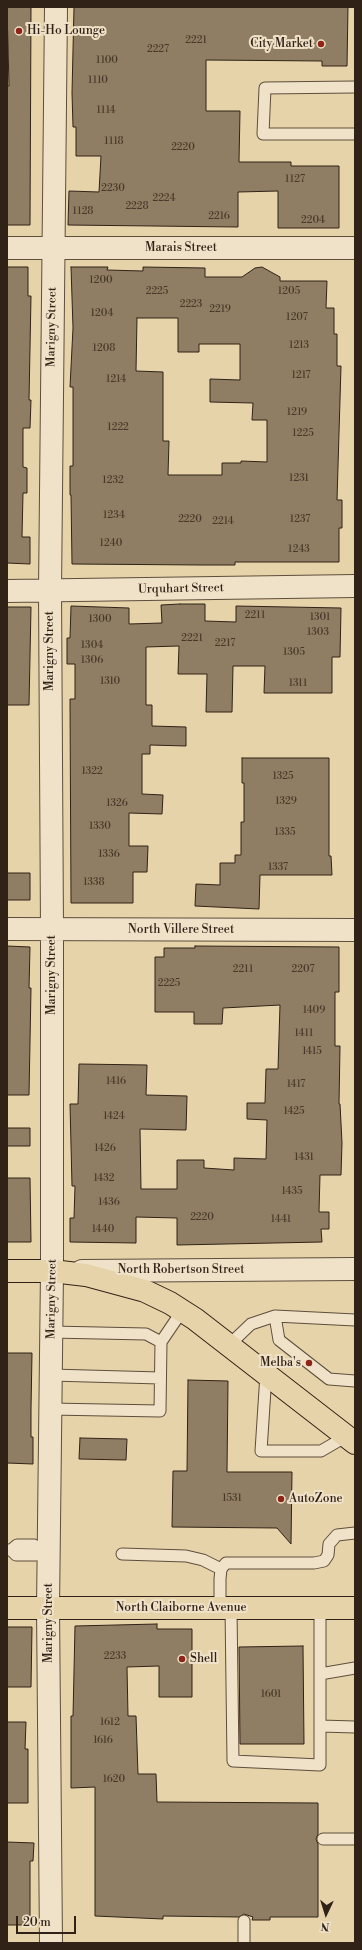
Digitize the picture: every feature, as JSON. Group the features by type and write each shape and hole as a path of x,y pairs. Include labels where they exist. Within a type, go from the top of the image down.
{"main road":[{"name":"North Robertson Street","path":"7,1271 52,1271"},
{"path":"52,1271 86,1275 145,1291 182,1311 229,1345 350,1440"},
{"name":"North Claiborne Avenue","path":"7,1608 355,1608"}],"street":[{"name":"Marigny Street","path":"51,1943 48,1608 45,1550 51,1374 52,1271 50,590 56,7"},
{"name":"Marais Street","path":"7,248 355,248"},
{"name":"Urquhart Street","path":"7,590 355,586"},
{"name":"North Villere Street","path":"7,929 355,930"},
{"name":"North Robertson Street","path":"52,1271 355,1269"}],"lane":[{"path":"355,87 266,88 263,134 355,134"},
{"path":"50,1409 160,1411 161,1342 182,1311"},
{"path":"275,1316 279,1340 329,1379 355,1381"},
{"path":"229,1345 251,1324 275,1316 355,1320"},
{"path":"51,1332 146,1334 161,1342"},
{"path":"51,1374 160,1378"},
{"path":"266,1374 261,1451 321,1451 350,1440"},
{"path":"320,1608 320,1765 233,1761 226,1608 221,1569 226,1563 314,1563 324,1561 328,1554 329,1544 337,1535 355,1533"},
{"path":"9,1550 16,1555 36,1555 45,1550"},
{"path":"122,1554 186,1556 202,1560 221,1569"},
{"path":"320,1674 355,1668"},
{"path":"320,1726 355,1727"},
{"path":"323,1839 355,1839"},
{"path":"244,1921 244,1943"}],"building":[{"path":"7,7 31,7 30,225 7,225 7,86 9,86"},
{"path":"74,7 348,7 347,66 322,66 322,61 206,60 206,111 240,111 239,162 291,162 291,166 339,166 339,228 278,228 278,191 238,192 238,227 68,225 69,191 99,192 101,156 76,156 76,127 73,127 72,93"},
{"path":"7,267 28,267 28,296 31,296 29,400 31,400 30,428 23,428 23,467 27,468 27,493 23,493 22,537 30,537 30,564 7,563"},
{"path":"71,267 108,267 107,270 143,271 143,267 205,268 205,277 242,277 255,268 262,267 280,277 280,281 327,281 326,308 334,308 334,334 337,334 337,366 341,366 337,500 342,500 342,528 339,528 339,562 235,562 235,565 72,564 70,466 73,466 73,387 70,387 73,328","holes":["137,318 178,318 178,352 199,352 199,344 240,344 240,380 210,379 210,402 253,403 252,420 267,420 267,462 241,461 241,463 222,463 222,475 168,475 169,441 163,441 163,372 136,371"]},
{"path":"205,604 205,621 236,622 236,606 341,608 340,657 332,657 332,693 264,693 265,666 233,666 232,712 206,712 207,674 178,674 179,646 146,647 146,705 152,705 152,726 186,727 186,746 150,745 150,754 142,754 142,794 163,795 162,814 129,813 129,846 148,846 147,872 133,872 133,903 71,903 70,699 75,699 75,664 67,664 67,638 70,638 71,606 129,608 129,624 162,623 161,605"},
{"path":"7,607 31,607 29,705 7,705"},
{"path":"242,758 329,758 329,856 331,856 332,875 260,875 259,909 195,906 196,884 220,885 220,863 235,863 235,855 241,855 241,822 244,822 244,783 242,783"},
{"path":"7,873 30,873 30,900 7,900"},
{"path":"7,946 30,947 29,988 31,988 29,1095 7,1095"},
{"path":"195,946 339,947 339,992 335,992 335,1046 340,1046 339,1104 342,1143 341,1175 320,1175 319,1212 329,1212 329,1229 321,1229 322,1242 177,1245 177,1218 136,1217 136,1243 70,1242 70,1218 74,1218 75,1186 72,1186 70,1104 78,1104 79,1064 147,1065 146,1095 187,1096 186,1130 140,1129 141,1189 177,1189 177,1160 204,1160 204,1168 234,1170 234,1158 266,1159 267,1120 247,1119 247,1103 265,1103 266,1069 278,1069 280,1005 223,1008 222,1024 194,1024 194,1012 155,1012 155,957 164,957 164,948 195,948"},
{"path":"7,1128 30,1128 30,1146 7,1146"},
{"path":"7,1178 30,1178 31,1242 7,1242"},
{"path":"7,1353 32,1353 31,1437 33,1437 33,1464 7,1463"},
{"path":"188,1380 228,1381 227,1472 292,1472 291,1544 277,1528 172,1527 173,1471 187,1471"},
{"path":"80,1438 127,1439 126,1460 79,1459"},
{"path":"157,1624 157,1629 192,1629 192,1697 159,1697 159,1666 127,1667 128,1716 136,1716 138,1774 156,1774 157,1802 318,1803 318,1834 316,1839 318,1844 318,1917 270,1917 270,1920 252,1920 253,1917 244,1914 239,1917 163,1916 163,1919 95,1916 95,1787 71,1788 71,1716 73,1716 75,1626"},
{"path":"7,1627 32,1627 31,1687 7,1687"},
{"path":"303,1646 304,1744 240,1744 239,1647"},
{"path":"7,1722 26,1722 25,1749 28,1749 28,1803 7,1803"},
{"path":"7,1842 34,1843 33,1861 30,1861 30,1925 7,1925"}],"place":[{"name":"Hi-Ho Lounge","path":"19,31"},
{"name":"City Market","path":"321,44"},
{"name":"Melba's","path":"309,1363"},
{"name":"AutoZone","path":"281,1499"},
{"name":"Shell","path":"182,1659"}]}
